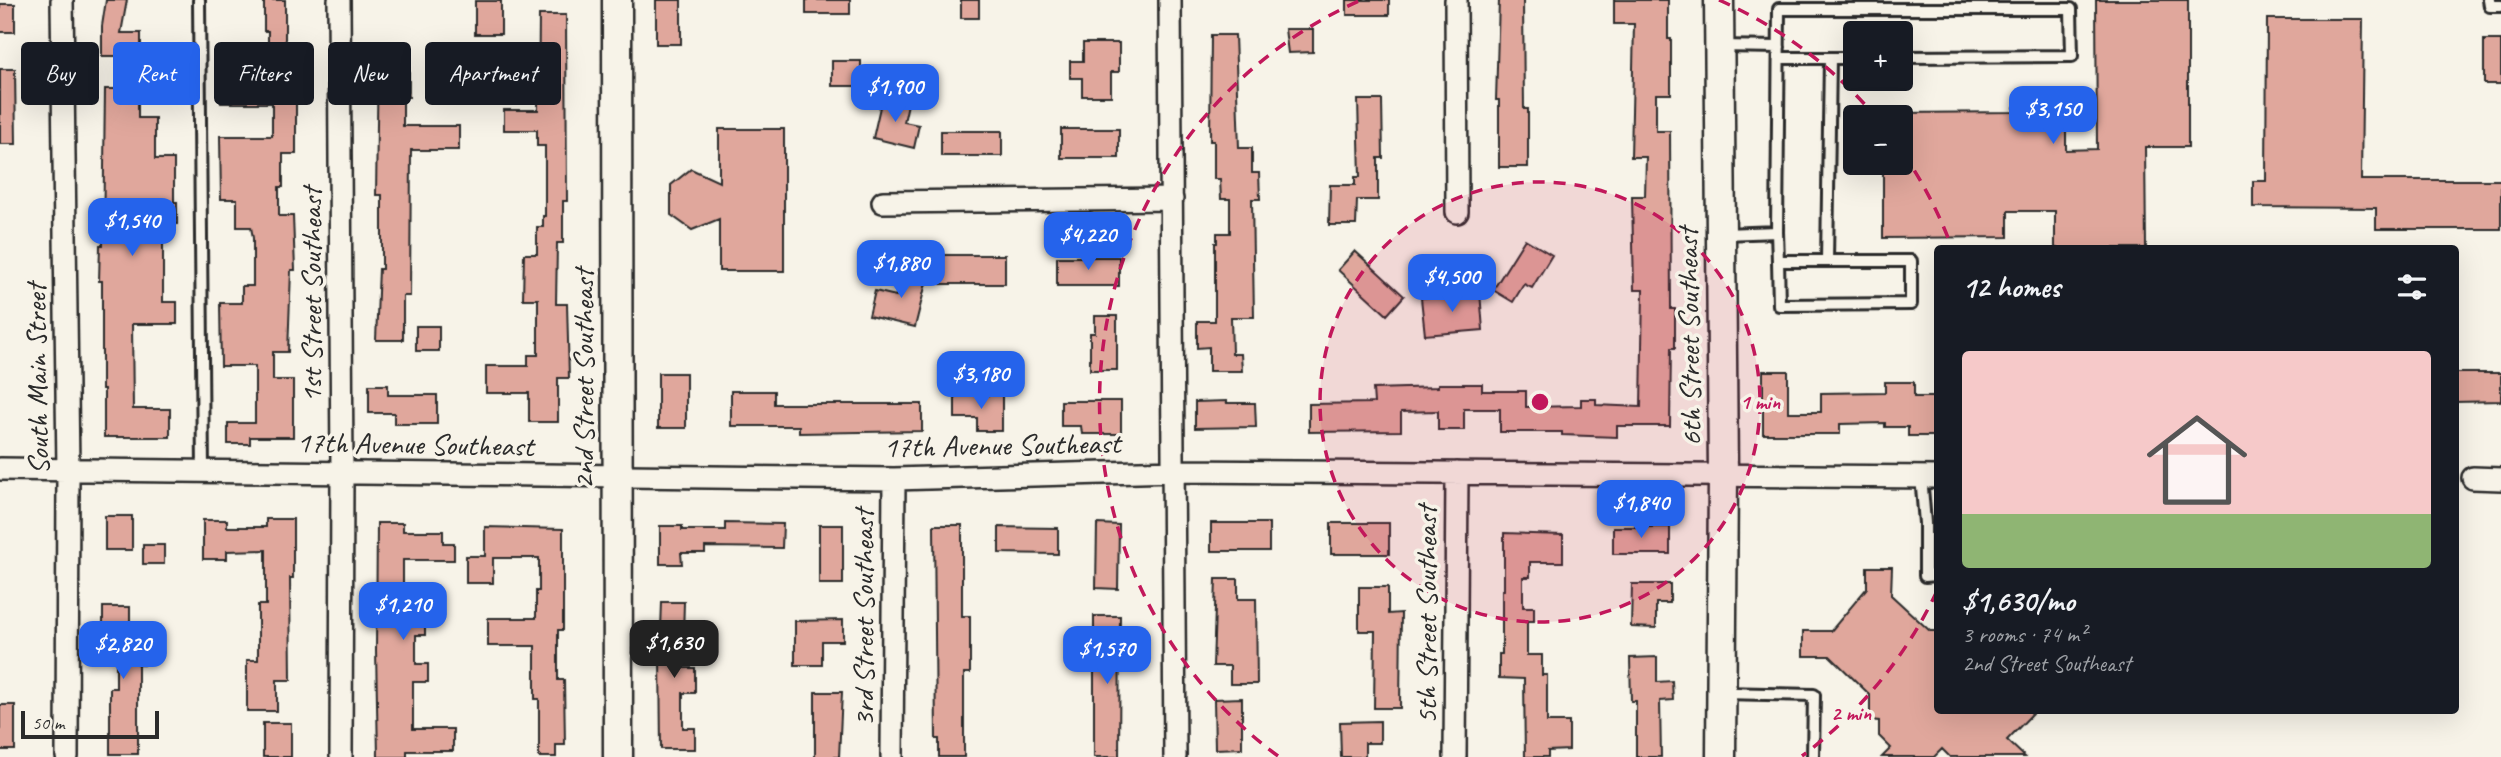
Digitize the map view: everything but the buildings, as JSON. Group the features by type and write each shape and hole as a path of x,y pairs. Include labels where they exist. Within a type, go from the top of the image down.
{"street":[{"name":"South Main Street","path":"62,0 68,469 67,757"},
{"name":"1st Street Southeast","path":"339,0 341,757"},
{"name":"2nd Street Southeast","path":"617,0 618,757"},
{"path":"1170,0 1175,757"},
{"path":"1456,0 1457,212"},
{"name":"6th Street Southeast","path":"1719,0 1723,475 1721,757"},
{"path":"883,202 1172,200"},
{"name":"17th Avenue Southeast","path":"0,469 894,478 1174,471 1929,476"},
{"name":"5th Street Southeast","path":"1455,757 1457,473"},
{"name":"3rd Street Southeast","path":"892,757 894,478"},
{"path":"2473,478 2501,479"}],"lane":[{"path":"199,0 203,472"},
{"path":"2489,0 2490,6 2501,6"},
{"path":"1778,261 1911,261 1911,304 1779,305 1777,232 1779,9 1928,4 2071,9 2071,56 1913,57"},
{"path":"1720,46 1843,58"},
{"path":"1827,261 1830,58"},
{"path":"1721,234 1777,232"},
{"path":"1929,476 1931,522 1925,576 1934,575"},
{"path":"1722,693 1814,695 1813,757"}]}
